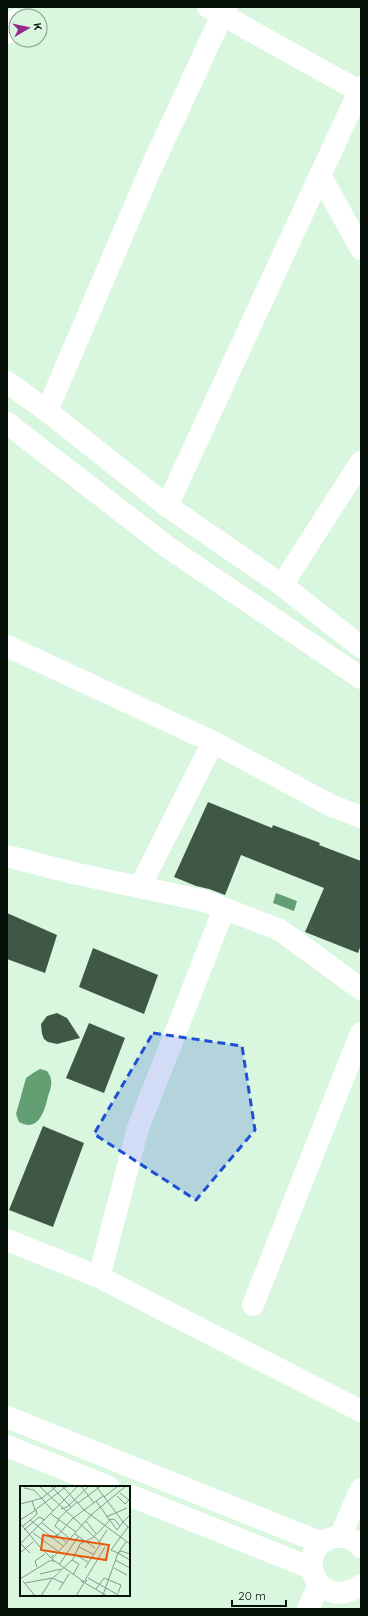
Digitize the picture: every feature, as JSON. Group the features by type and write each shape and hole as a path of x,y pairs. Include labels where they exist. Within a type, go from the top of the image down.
{"street":[{"path":"47,411 218,10 360,89 167,506"},
{"path":"320,175 361,249"},
{"path":"7,382 47,411 167,506 282,585 361,647"},
{"path":"7,423 166,546 361,678"},
{"path":"282,585 361,462"},
{"path":"7,646 213,742 330,805 361,817"},
{"path":"140,887 213,742"},
{"path":"7,856 73,873 205,901 280,930 361,989"},
{"path":"99,1277 138,1128 224,909"},
{"path":"253,1305 361,1033"},
{"path":"7,1240 99,1277 361,1411"},
{"path":"7,1417 331,1540 350,1538 361,1547"},
{"path":"7,1446 107,1486"},
{"path":"308,1609 315,1577 312,1558 316,1550 331,1540 361,1489"},
{"path":"130,1495 315,1577 326,1591 347,1596"}],"highlighted area":[{"path":"153,1033 242,1046 255,1130 196,1200 94,1134"}],"shaded area":[{"path":"276,893 297,901 294,911 273,903"},
{"path":"40,1069 47,1071 51,1078 50,1090 43,1114 40,1119 36,1123 26,1125 19,1122 16,1114 26,1078"}],"building":[{"path":"208,802 272,828 273,825 320,843 319,845 361,861 361,945 358,953 305,932 324,888 241,855 225,895 174,877"},
{"path":"7,913 57,935 45,973 7,959"},
{"path":"93,948 158,975 144,1014 79,987"},
{"path":"57,1013 67,1018 80,1038 57,1044 48,1042 44,1039 41,1024 47,1016"},
{"path":"89,1023 125,1038 104,1093 66,1078"},
{"path":"43,1126 84,1143 53,1227 9,1210"}]}
